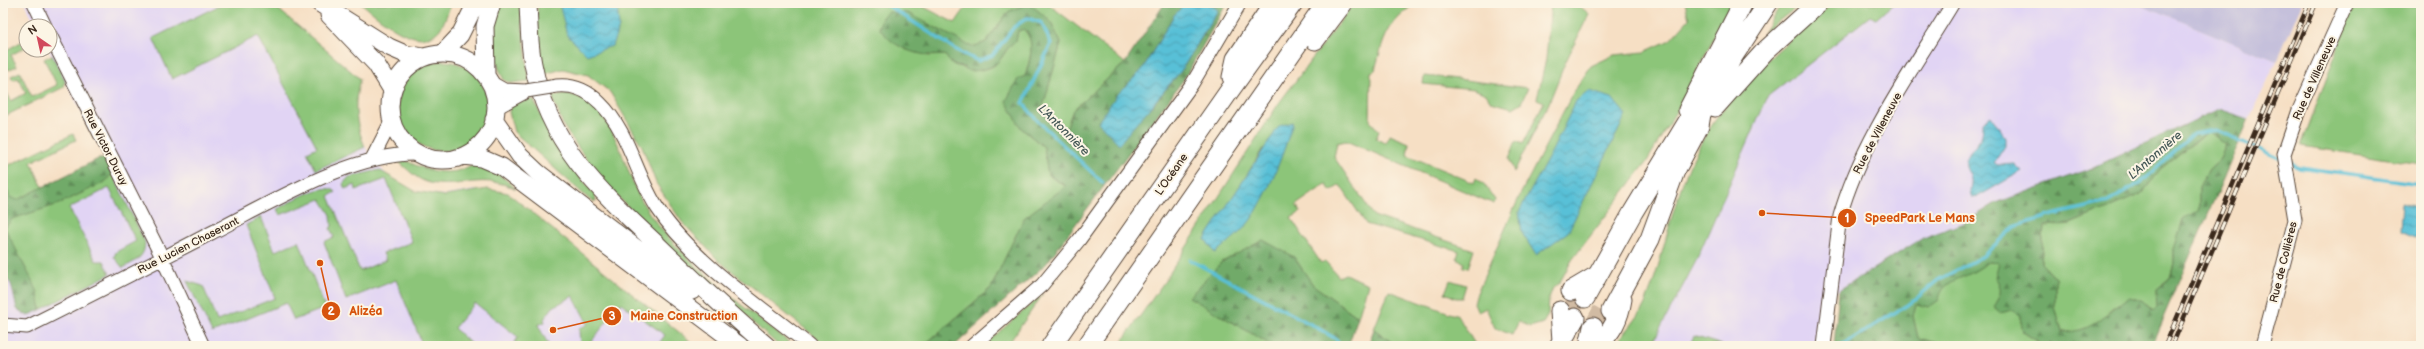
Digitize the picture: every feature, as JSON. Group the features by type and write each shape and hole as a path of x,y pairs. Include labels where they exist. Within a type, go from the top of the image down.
{"highway":[{"path":"1230,90 1236,59 1274,3"},
{"name":"L’Océane","path":"1051,346 1230,90 1294,3"},
{"path":"1086,346 1326,3"},
{"path":"1273,77 1296,65 1343,3"},
{"path":"1692,124 1689,108 1743,3"},
{"path":"1561,343 1584,329 1609,335 1620,315 1623,288 1650,239 1695,112 1759,3"},
{"path":"1623,288 1591,301 1598,276 1692,124 1701,114 1729,65 1768,3"},
{"path":"1692,124 1706,120 1737,81 1765,51 1818,3"}],"main road":[{"path":"443,53 460,35 476,3"},
{"path":"492,3 485,26 488,79 495,113 520,156 538,172 761,346"},
{"path":"528,3 530,37 537,81 553,124 579,166 609,201 767,346"},
{"path":"320,4 389,47 405,54 423,57 443,53 467,59 488,79"},
{"path":"320,4 376,64 392,90"},
{"path":"423,57 406,68 398,78 392,90 389,106 391,122 401,141 418,154 438,160 464,156 481,158 502,166 740,346"},
{"path":"464,156 483,141 495,113"}],"street":[{"path":"34,3 41,18"},
{"path":"972,346 1042,285 1079,240 1192,84 1240,3"},
{"name":"Rue de Villeneuve","path":"1824,346 1840,216 1858,164 1882,120 1953,3"},
{"name":"Rue de Villeneuve","path":"2284,154 2299,110 2346,3"},
{"name":"Rue Victor Duruy","path":"58,51 162,258 203,346"},
{"path":"488,79 504,90 526,91 563,85 588,92 600,103 618,128 639,174 658,209 676,233 705,262 810,346"},
{"path":"495,113 526,91"},
{"path":"372,159 386,136 391,122"},
{"name":"Rue Lucien Chaserant","path":"3,325 27,327 313,182 372,159 401,154 418,154"},
{"name":"Rue de Collières","path":"2262,346 2295,220 2284,154"}],"shaded area":[{"path":"25,3 271,3 360,79 355,97 357,127 369,155 389,177 415,191 445,195 474,190 494,190 695,346 3,346 3,191 11,208 107,161 53,58 58,58 58,18 32,18"},
{"path":"1894,3 2137,3 2277,61 2249,119 2218,109 2092,168 1996,203 1964,223 1923,238 1830,295 1825,336 1806,346 1651,346 1695,263 1768,96 1870,16 1876,19"},
{"path":"2137,3 2302,3 2277,61"}],"green space":[{"path":"224,3 271,3 360,79 356,97 356,113 365,147 316,170 307,152 317,147 258,36 172,79 153,38"},
{"path":"361,3 451,3 440,29 431,36 421,38 410,36 399,31"},
{"path":"502,3 520,3 529,81 511,83 504,80 499,69 493,42"},
{"path":"538,3 916,3 955,23 969,3 1029,3 1008,12 986,42 972,48 908,13 928,56 945,55 955,64 969,69 984,69 996,64 1010,46 1016,41 1018,31 1023,29 1030,40 1031,53 1025,79 1021,128 1044,147 1048,175 1067,187 1024,218 991,288 923,346 827,346 719,261 682,222 656,183 642,146 610,92 588,75 563,69 544,74 535,38"},
{"path":"1029,3 1047,3 1125,63 1073,110 1064,134 1042,110 1061,43 1050,21"},
{"path":"1029,3 1050,21 1061,43 1042,110 1064,134 1073,110 1125,63 1165,3 1186,3 1174,15 1142,70 1116,96 1151,107 1181,71 1218,11 1209,3 1227,3 1184,79 1046,264 954,346 923,346 991,288 1024,218 1066,186 1048,175 1044,147 1021,128 1006,101 1018,79 1025,76 1029,64 1031,45 1028,34 1024,29 1018,31 1016,41 995,64 984,69 969,71 964,67 953,64 945,55 926,55 900,47 886,36 879,28 882,17 888,12 908,13 972,47 986,42 1008,12"},
{"path":"1354,3 1415,3 1392,25 1384,39 1375,70 1371,72 1370,121 1379,131 1376,139 1386,143 1390,135 1409,143 1407,155 1474,183 1476,178 1484,184 1495,200 1494,204 1346,141 1337,143 1334,157 1374,216 1474,250 1468,268 1463,267 1464,263 1457,258 1459,251 1366,224 1340,185 1331,191 1326,184 1296,205 1301,212 1291,218 1321,263 1325,261 1339,277 1345,274 1368,284 1358,317 1313,285 1294,257 1190,297 1273,346 1119,346 1164,282 1279,103","holes":["1263,148 1215,253 1205,239 1235,195"]},
{"path":"1551,3 1576,3 1589,14 1565,63 1549,103 1514,172 1509,159 1516,141 1523,144 1544,102 1537,99 1546,59"},
{"path":"1685,3 1731,3 1681,103 1646,163 1572,260 1560,282 1553,288 1549,298 1548,315 1543,323 1530,327 1519,321 1512,335 1495,328 1486,308 1478,312 1474,303 1476,295 1521,193 1573,93 1591,66 1614,55 1644,52 1670,40 1689,19"},
{"path":"1782,3 1802,3 1763,33"},
{"path":"1833,3 1894,3 1876,19 1870,16 1768,96 1695,263 1651,346 1615,346 1645,304 1652,287 1677,199 1690,165 1703,139 1734,95 1752,76 1790,39"},
{"path":"2355,3 2421,3 2421,164 2301,146"},
{"path":"18,44 18,51 11,55 17,66 8,70 6,66 3,67 3,52"},
{"path":"54,58 65,81 64,87 3,117 3,92 6,91 11,101 26,93 18,78 13,80 11,76 20,72 32,97 57,85 44,59"},
{"path":"443,61 460,65 475,74 484,89 488,106 484,123 475,138 460,147 443,151 426,147 411,138 402,123 398,106 402,89 411,74 426,65"},
{"path":"1424,76 1528,88 1521,103 1513,108 1491,102 1486,94 1474,89 1423,84"},
{"path":"568,94 583,99 595,108 605,120 620,149 638,194 650,215 667,235 686,256 730,296 794,346 779,346 651,231 598,176 564,127 552,96"},
{"path":"533,99 560,152 595,195 596,201 591,201 514,132 509,112 511,105"},
{"path":"2219,109 2249,119 2151,346 2038,346 2037,341 2023,332 2020,317 2012,310 1999,313 1994,307 2000,296 2000,288 1995,277 1999,262 1989,261 1975,271 1947,285 1939,300 1929,307 1916,304 1913,316 1918,338 1938,343 1939,346 1877,346 1874,344 1872,346 1834,346 1839,290 1923,238 1964,223 1996,203 2092,168","holes":["2208,131 2226,145 2220,159 2209,169 2199,188 2199,209 2183,220 2174,248 2174,263 2170,278 2156,289 2157,308 2152,311 2142,300 2130,296 2092,325 2083,329 2062,332 2055,306 2055,278 2041,263 2044,226 2070,224 2141,194 2164,166"]},
{"path":"2209,131 2226,145 2220,159 2209,169 2199,188 2199,209 2174,248 2174,263 2170,278 2156,289 2157,308 2153,311 2142,300 2113,308 2097,323 2080,332 2062,332 2055,306 2055,278 2041,263 2044,226 2070,224 2141,194 2164,166"},
{"path":"73,134 76,140 31,162 45,192 107,162 145,242 145,247 141,255 135,261 123,268 114,257 116,252 136,241 109,188 69,208 96,261 104,261 110,274 38,311 3,235 3,168"},
{"path":"98,159 110,159 115,170 105,182 59,204 12,219 5,228 37,290 41,309 28,316 17,309 11,284 3,274 3,181 10,197 17,200"},
{"path":"403,159 429,170 446,172 465,169 474,165 497,174 516,189 504,184 493,182 441,184 425,182 416,177 397,160"},
{"path":"379,170 415,191 445,196 488,189 508,193 696,346 657,346 665,335 621,303 588,346 580,346 579,329 588,324 573,296 553,307 544,319 545,322 538,325 549,346 513,346 518,337 475,303 454,328 473,346 423,346 396,280 346,300 324,242 334,237 330,228 332,227 331,215 321,199 280,215 277,209 307,193 316,190 331,189 336,192 329,196 360,271 386,260 383,253 412,242 386,179 356,190 355,185 345,189 343,184 349,177"},
{"path":"261,217 275,251 299,241 325,308 294,320 286,303 212,333 187,281 203,286 217,321 275,298 246,225"},
{"path":"1263,240 1294,257 1313,285 1358,317 1348,346 1273,346 1189,297 1222,262"},
{"path":"1989,261 1999,262 2001,296 2020,317 2023,332 2037,341 2038,346 1939,346 1938,343 1918,338 1913,316 1916,304 1940,291 1952,281 1972,272"},
{"path":"1450,280 1466,285 1462,298 1456,298 1445,293"},
{"path":"1389,291 1458,316 1476,346 1397,346 1374,329"},
{"path":"1043,294 1007,346 983,346"},
{"path":"1374,329 1397,346 1368,346"},
{"path":"1694,336 1722,345 1689,346"}],"water":[{"path":"561,3 617,3 619,27 612,46 587,55 567,35 560,7"},
{"path":"1186,3 1209,3 1218,10 1181,71 1119,144 1098,122 1116,96 1142,70 1174,15"},
{"path":"1589,91 1612,98 1626,115 1568,232 1536,255 1522,233 1519,212 1551,153 1576,101"},
{"path":"1991,116 2005,138 2005,146 1994,163 1998,165 2015,164 2022,171 1979,196 1972,197 1970,192 1971,179 1966,166 1966,161 1968,155 1981,136 1983,122"},
{"path":"1293,122 1285,148 1266,194 1251,220 1240,232 1215,253 1205,239 1279,126"},
{"path":"2402,203 2421,208 2421,239 2400,231"}],"waterway":[{"name":"L'Antonnière","path":"884,3 958,51 978,61 993,55 1014,27 1027,18 1042,23 1051,44 1023,103 1037,120 1103,183"},
{"name":"L'Antonnière","path":"1841,346 1912,302 1938,280 1983,256 2014,227 2052,215 2108,202 2143,181 2193,134 2216,130 2281,159"},
{"name":"L'Antonnière","path":"2288,162 2300,167 2421,184"},
{"name":"L'Antonnière","path":"1190,260 1314,326 1336,339 1341,346"}],"tunnel":[{"path":"1569,315 1579,295"},
{"path":"1593,327 1604,307"}],"railway":[{"path":"2165,346 2309,3"},
{"path":"2172,346 2316,3"}],"place":[{"name":"SpeedPark Le Mans","path":"1762,213"},
{"name":"Alizéa","path":"320,263"},
{"name":"Maine Construction","path":"553,330"}]}
